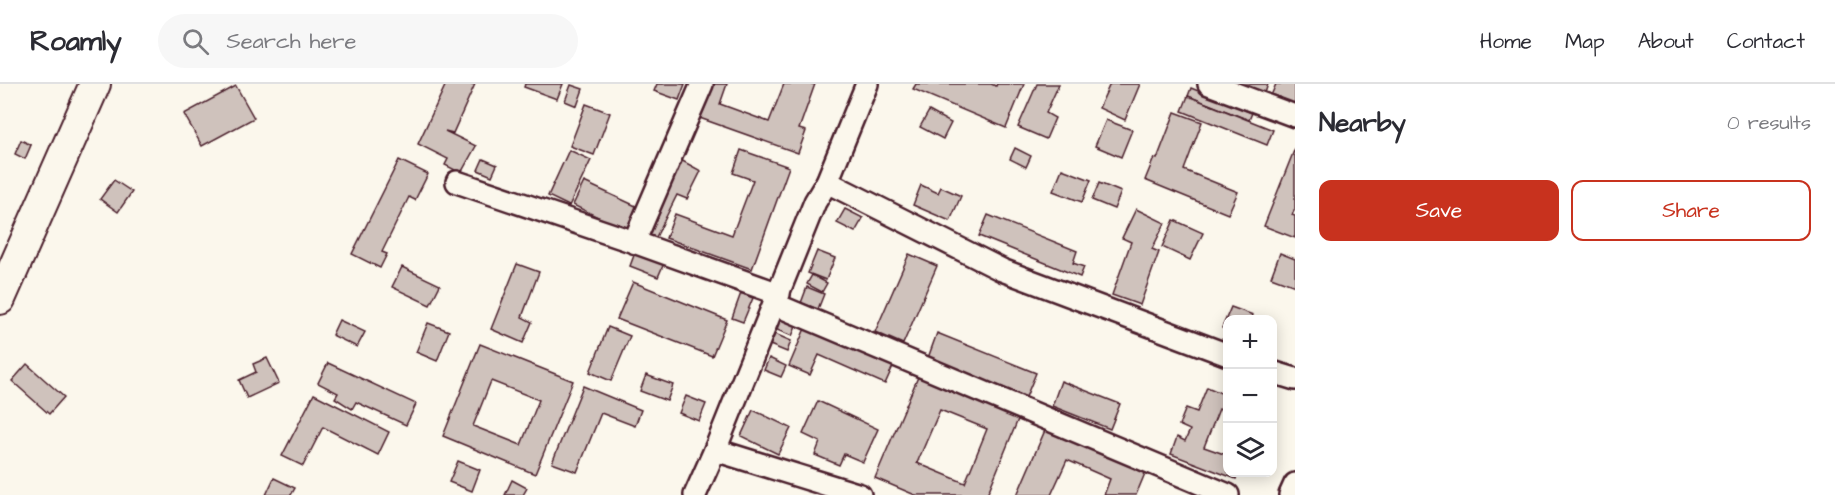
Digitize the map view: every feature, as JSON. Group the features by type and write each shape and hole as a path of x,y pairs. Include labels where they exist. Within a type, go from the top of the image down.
{"street":[{"path":"0,299 95,84"},
{"path":"634,242 702,84"},
{"path":"695,495 716,450 815,202 827,182 867,84"},
{"path":"1209,84 1295,116"},
{"path":"457,182 634,242 776,299 1228,495"},
{"path":"827,182 1002,270 1223,353"},
{"path":"1277,374 1295,379"},
{"path":"716,450 860,495"},
{"path":"1290,495 1295,484"}],"building":[{"path":"446,84 475,84 453,133 445,131 476,146 461,173 445,165 448,159 418,144"},
{"path":"525,84 563,84 557,99 524,87"},
{"path":"657,84 685,84 679,100 654,91"},
{"path":"706,84 727,84 720,104 769,122 784,84 815,84 799,129 806,131 798,153 694,116"},
{"path":"916,84 991,84 996,86 997,84 1024,84 1006,128 913,89"},
{"path":"1037,84 1059,84 1046,113 1055,118 1046,139 1018,127"},
{"path":"1110,84 1140,84 1125,120 1099,108"},
{"path":"1231,84 1268,84 1264,96"},
{"path":"1276,84 1295,84 1295,107 1270,98"},
{"path":"571,85 583,89 577,106 565,101"},
{"path":"236,86 254,118 202,146 184,114"},
{"path":"1191,88 1252,113 1249,120 1188,96"},
{"path":"1188,96 1273,130 1267,145 1182,111"},
{"path":"586,104 610,113 594,155 570,146"},
{"path":"929,111 951,123 943,139 920,127"},
{"path":"1175,112 1202,122 1184,170 1238,192 1228,214 1145,180 1154,158 1157,159"},
{"path":"1106,120 1132,130 1121,157 1095,146"},
{"path":"21,140 31,145 25,159 15,154"},
{"path":"1015,148 1031,156 1026,167 1010,159"},
{"path":"1295,148 1295,209 1292,215 1295,216 1295,238 1264,226"},
{"path":"569,150 591,160 569,206 548,196"},
{"path":"741,150 789,167 752,269 666,238 675,214 732,235 753,180 733,173"},
{"path":"677,158 701,171 687,199 677,195 654,241 639,233"},
{"path":"483,159 497,165 492,176 478,170"},
{"path":"399,160 428,174 415,200 409,197 382,252 387,254 380,268 352,254"},
{"path":"1062,169 1091,180 1082,202 1053,191"},
{"path":"114,180 132,192 118,212 100,199"},
{"path":"584,182 638,207 635,224 631,222 627,231 573,205"},
{"path":"1099,183 1121,192 1114,209 1092,200"},
{"path":"921,185 938,193 941,187 961,196 950,221 913,205"},
{"path":"845,209 863,218 855,232 837,223"},
{"path":"1136,209 1165,223 1152,249 1159,252 1140,305 1112,295 1131,242 1122,238"},
{"path":"988,215 1077,251 1073,263 1084,267 1080,277 979,236"},
{"path":"1174,220 1203,233 1190,260 1162,247"},
{"path":"636,250 665,261 658,277 630,266"},
{"path":"817,251 835,258 826,280 808,273"},
{"path":"1280,253 1295,259 1295,286 1271,277"},
{"path":"909,254 937,266 903,344 875,332"},
{"path":"517,264 539,272 522,317 532,322 523,343 491,329"},
{"path":"402,267 440,285 430,305 392,287"},
{"path":"812,275 827,283 822,292 807,284"},
{"path":"633,282 727,320 712,356 617,319"},
{"path":"807,287 824,294 818,309 801,303"},
{"path":"741,293 753,298 743,322 732,318"},
{"path":"1231,307 1253,315 1228,315"},
{"path":"781,316 798,322 792,336 775,329"},
{"path":"339,320 365,332 357,347 332,335"},
{"path":"428,323 449,331 437,361 416,352"},
{"path":"806,326 894,364 885,384 819,355 810,375 789,366"},
{"path":"608,327 630,336 611,381 590,372"},
{"path":"937,333 1036,373 1026,397 997,385 994,392 978,385 980,379 928,358"},
{"path":"775,334 791,341 787,352 770,345"},
{"path":"480,344 573,381 535,474 443,436","holes":["491,381 539,400 521,445 473,426"]},
{"path":"267,358 279,383 247,398 239,380 256,372 253,364"},
{"path":"769,358 786,366 781,377 764,370"},
{"path":"328,363 416,404 406,425 356,402 352,409 335,398 338,393 318,383"},
{"path":"27,364 64,397 49,414 12,381"},
{"path":"646,375 673,385 667,401 640,391"},
{"path":"918,377 1019,417 987,495 915,495 875,478","holes":["940,410 987,429 965,483 917,463"]},
{"path":"1061,381 1120,404 1110,429 1052,406"},
{"path":"583,386 641,410 635,426 601,413 577,472 552,463"},
{"path":"1207,387 1223,394 1223,411 1219,409 1204,447 1223,454 1223,474 1171,454 1177,437 1185,441 1190,430 1179,425 1186,408 1197,412"},
{"path":"314,394 389,432 378,455 323,427 303,466 282,456"},
{"path":"686,396 706,404 699,421 679,413"},
{"path":"818,401 878,429 863,462 844,454 839,465 815,455 820,442 803,434"},
{"path":"753,410 791,428 778,454 741,436"},
{"path":"1046,428 1146,471 1136,495 1104,495 1110,479 1067,460 1051,495 1017,495"},
{"path":"458,461 480,470 472,491 449,482"},
{"path":"274,478 295,488 291,495 266,495"},
{"path":"512,480 527,488 523,495 505,495"}]}
